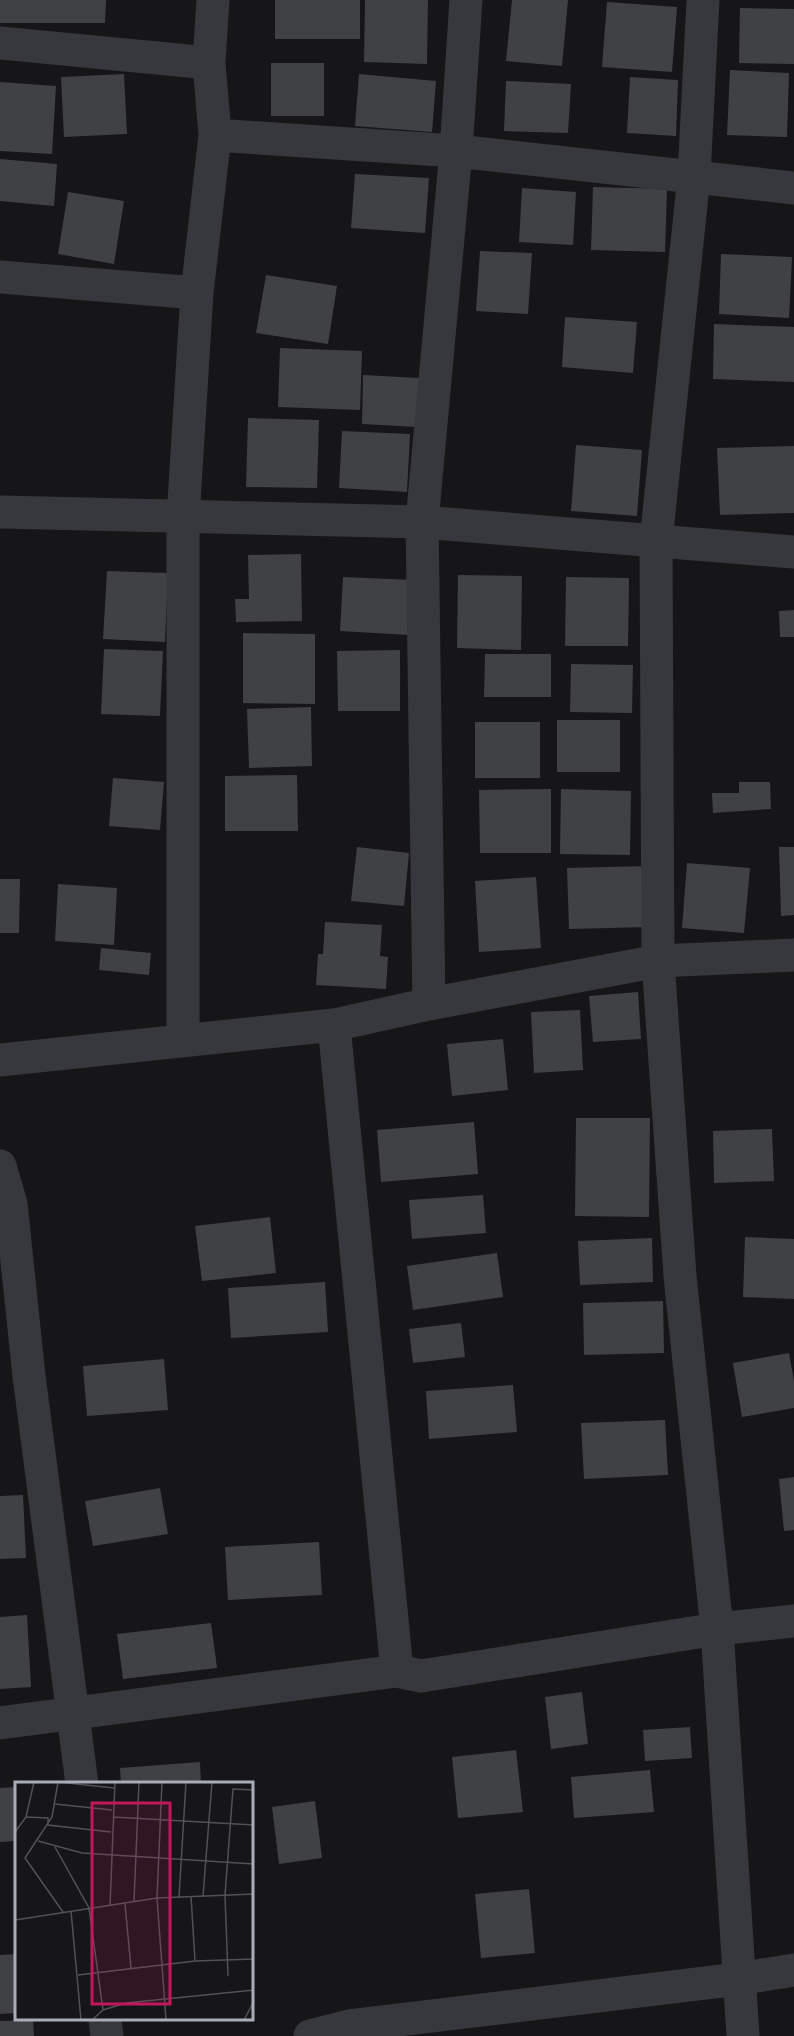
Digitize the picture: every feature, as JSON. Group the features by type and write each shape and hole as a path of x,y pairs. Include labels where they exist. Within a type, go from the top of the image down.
{"street":[{"path":"183,1041 183,518 197,293 215,135 209,63 213,0"},
{"path":"429,1004 422,522 456,151 466,0"},
{"path":"703,0 694,176 656,541 658,961 680,1276 717,1629 743,2036"},
{"path":"0,43 209,63"},
{"path":"215,135 456,151 794,188"},
{"path":"0,277 197,293"},
{"path":"0,512 422,522 794,552"},
{"path":"0,1060 334,1025 429,1004 658,961 794,955"},
{"path":"334,1025 397,1671"},
{"path":"0,1166 11,1204 29,1376 75,1714 82,1782"},
{"path":"0,1723 397,1671 421,1676 717,1629 794,1621"},
{"path":"310,2036 349,2026 738,1979 794,1970"},
{"path":"105,2021 107,2036"}],"building":[{"path":"0,0 106,0 105,23 0,23"},
{"path":"275,0 360,0 360,39 275,39"},
{"path":"365,0 428,0 427,64 364,62"},
{"path":"512,0 568,0 562,66 506,61"},
{"path":"607,2 677,7 672,72 602,67"},
{"path":"740,8 794,9 794,64 739,63"},
{"path":"271,63 324,63 324,116 271,116"},
{"path":"730,70 789,73 787,137 727,135"},
{"path":"124,74 127,134 64,137 61,77"},
{"path":"359,74 436,81 432,132 355,126"},
{"path":"630,77 678,80 676,136 627,133"},
{"path":"506,81 571,84 568,133 504,131"},
{"path":"0,82 56,86 52,154 0,151"},
{"path":"0,159 57,164 54,206 0,201"},
{"path":"355,174 429,178 425,233 351,228"},
{"path":"593,187 667,189 665,252 591,250"},
{"path":"522,188 576,192 573,245 519,242"},
{"path":"68,192 124,201 114,264 58,254"},
{"path":"480,251 532,253 528,314 476,311"},
{"path":"721,254 792,257 789,318 719,314"},
{"path":"266,275 337,286 328,344 256,333"},
{"path":"565,317 637,322 633,373 562,367"},
{"path":"714,324 794,327 794,382 713,379"},
{"path":"280,348 362,351 360,410 278,407"},
{"path":"363,375 419,378 418,427 362,424"},
{"path":"248,418 319,420 317,488 246,487"},
{"path":"342,431 410,434 407,492 339,488"},
{"path":"576,445 642,450 637,516 571,511"},
{"path":"794,446 794,513 720,515 717,448"},
{"path":"301,554 302,621 236,622 235,599 249,599 248,555"},
{"path":"107,571 168,573 165,642 103,639"},
{"path":"458,575 522,576 521,650 457,648"},
{"path":"343,577 412,580 409,635 340,631"},
{"path":"566,577 629,578 628,646 565,646"},
{"path":"794,610 794,637 780,637 779,611"},
{"path":"243,633 315,634 315,704 243,703"},
{"path":"104,649 163,651 160,716 101,714"},
{"path":"400,650 400,711 338,711 337,651"},
{"path":"485,654 551,654 551,697 484,697"},
{"path":"571,664 633,665 632,713 570,712"},
{"path":"311,707 312,766 249,768 247,709"},
{"path":"557,720 620,720 620,772 557,772"},
{"path":"475,722 540,722 540,778 475,778"},
{"path":"297,775 298,831 225,831 225,776"},
{"path":"113,778 164,782 160,830 109,826"},
{"path":"739,782 770,782 771,809 713,813 712,793 739,793"},
{"path":"551,789 551,853 480,853 479,790"},
{"path":"561,789 631,791 630,855 560,854"},
{"path":"357,847 409,853 404,906 351,901"},
{"path":"779,847 794,847 794,915 781,916"},
{"path":"687,863 750,868 744,933 682,928"},
{"path":"647,866 649,927 569,929 567,868"},
{"path":"536,877 541,948 479,952 475,881"},
{"path":"0,879 20,879 19,933 0,933"},
{"path":"58,884 117,888 114,945 55,941"},
{"path":"325,922 382,925 380,956 388,957 386,989 316,985 318,954 323,954"},
{"path":"101,948 151,953 149,975 99,970"},
{"path":"638,992 641,1039 593,1042 589,996"},
{"path":"580,1010 583,1070 534,1073 531,1012"},
{"path":"503,1039 508,1090 452,1096 447,1044"},
{"path":"576,1118 650,1118 649,1217 575,1216"},
{"path":"474,1122 478,1174 381,1182 377,1130"},
{"path":"772,1129 774,1181 714,1183 713,1131"},
{"path":"483,1195 486,1233 412,1239 409,1200"},
{"path":"270,1217 276,1273 202,1281 195,1226"},
{"path":"745,1237 794,1239 794,1299 743,1297"},
{"path":"652,1238 653,1282 580,1285 578,1241"},
{"path":"497,1253 503,1297 413,1310 407,1266"},
{"path":"325,1282 328,1332 231,1338 228,1288"},
{"path":"663,1301 664,1353 584,1355 583,1303"},
{"path":"461,1323 465,1357 413,1363 409,1329"},
{"path":"789,1353 794,1381 794,1408 742,1417 733,1363"},
{"path":"164,1359 168,1410 87,1416 83,1366"},
{"path":"513,1385 517,1432 429,1439 426,1391"},
{"path":"665,1420 668,1475 584,1479 581,1423"},
{"path":"794,1477 794,1530 784,1531 779,1479"},
{"path":"160,1488 168,1534 93,1546 85,1501"},
{"path":"23,1495 26,1558 0,1559 0,1496"},
{"path":"319,1542 322,1595 228,1600 225,1547"},
{"path":"27,1615 31,1687 0,1689 0,1617"},
{"path":"211,1623 217,1668 123,1679 117,1634"},
{"path":"582,1692 588,1744 551,1749 545,1697"},
{"path":"690,1727 692,1758 645,1761 643,1730"},
{"path":"516,1750 523,1812 458,1818 452,1757"},
{"path":"200,1762 201,1782 121,1782 120,1768"},
{"path":"650,1770 654,1812 574,1818 571,1777"},
{"path":"15,1787 15,1841 0,1842 0,1788"},
{"path":"315,1801 322,1858 279,1864 272,1807"},
{"path":"529,1889 535,1953 481,1958 475,1894"},
{"path":"15,1954 15,2013 0,2014 0,1955"},
{"path":"0,2021 33,2021 34,2036 0,2036"}]}
